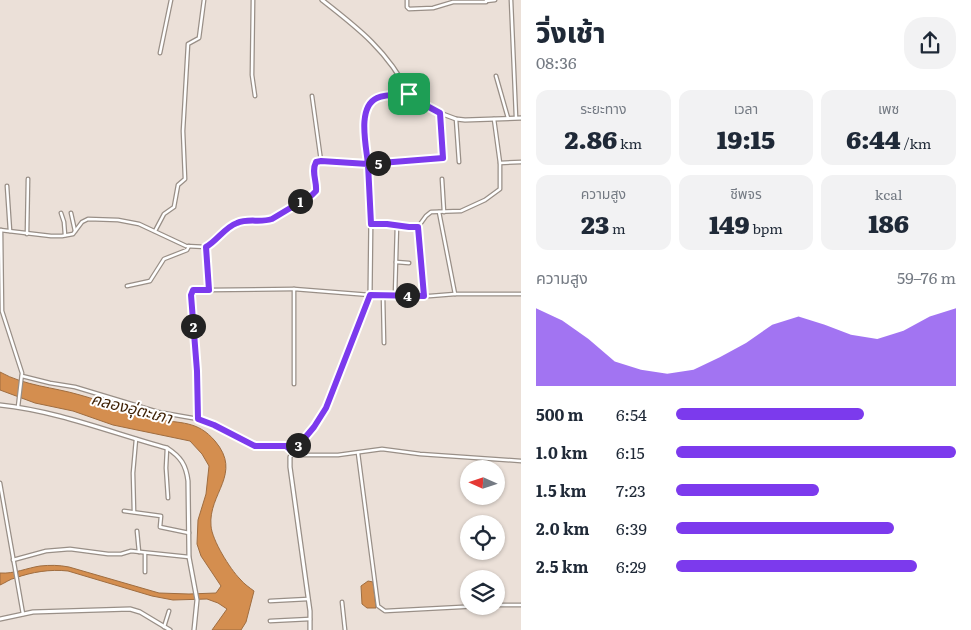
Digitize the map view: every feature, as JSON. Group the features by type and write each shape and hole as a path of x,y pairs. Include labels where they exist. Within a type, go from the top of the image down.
{"street":[{"path":"160,52 171,0"},
{"path":"155,231 164,214 174,207 178,185 185,179 183,131 188,44 199,38 204,0"},
{"path":"253,0 252,75 255,96"},
{"path":"322,0 328,2 386,57 414,99 456,119 521,118"},
{"path":"407,0 407,7 409,9 433,8 453,2 495,0"},
{"path":"511,0 516,118"},
{"path":"496,76 508,118"},
{"path":"310,630 308,599 290,457 314,427 326,408 370,295 371,224 365,111 370,103 378,98 409,94"},
{"path":"312,96 321,161"},
{"path":"18,407 22,377 2,311 1,230 51,236 65,235 73,234 82,222 88,218 118,220 140,224 189,246 206,247 234,223 272,219 312,195 316,191 317,185 313,172 314,164 321,161 368,164 443,158 440,113"},
{"path":"456,119 459,162"},
{"path":"424,296 418,227 431,212 461,211 475,205 500,189 500,163 494,119"},
{"path":"500,163 521,162"},
{"path":"27,234 28,179"},
{"path":"442,179 444,212"},
{"path":"7,186 10,231"},
{"path":"438,212 456,294"},
{"path":"61,213 65,235"},
{"path":"71,213 75,231"},
{"path":"371,224 418,227"},
{"path":"395,295 397,225"},
{"path":"127,286 150,280 164,259 186,250 189,246"},
{"path":"206,247 209,290"},
{"path":"396,262 409,262"},
{"path":"198,419 197,371 191,295 193,290 294,289 370,295 424,296 521,294"},
{"path":"294,289 294,384"},
{"path":"383,295 384,343"},
{"path":"22,377 50,384 75,387 158,412 198,419 255,446 286,446 298,455 338,455 386,449 420,454 521,460"},
{"path":"0,405 71,418 136,440 167,448 177,455 187,469 189,557 197,600 194,630"},
{"path":"134,512 133,473 136,440"},
{"path":"167,448 168,498"},
{"path":"358,453 378,606 385,611 460,607"},
{"path":"0,483 23,614"},
{"path":"124,511 161,516 160,527 189,533"},
{"path":"137,531 139,552"},
{"path":"13,560 46,550 70,549 108,554 139,552 189,557"},
{"path":"145,553 145,572"},
{"path":"270,602 308,599"},
{"path":"342,602 345,630"},
{"path":"505,605 521,605"},
{"path":"0,620 23,614 130,609 140,612 170,630"},
{"path":"164,627 169,611"},
{"path":"270,620 310,619"}],"shaded area":[{"path":"0,372 19,380 70,392 146,417 195,426 202,429 215,441 223,453 226,464 225,474 211,514 212,532 231,568 243,583 254,591 246,622 241,630 212,630 227,609 207,599 173,600 152,596 68,571 55,570 34,573 0,585 0,573 10,573 51,565 69,567 159,593 216,593 221,586 201,556 197,544 198,520 206,494 209,466 202,454 190,441 113,425 73,411 35,403 0,390"},
{"path":"368,581 373,582 376,608 367,608 362,604 361,586"}],"route":[{"path":"409,94 378,98 370,103 365,111 368,164 316,162 313,172 317,185 316,191 312,195 272,219 234,223 206,247 209,290 193,290 191,293 197,371 198,419 255,446 286,446 293,452 314,427 326,408 370,295 424,296 418,227 371,224 368,164 443,158 440,113 414,99 409,94"}],"water label":[{"name":"คลองอุ่ตะเภา","path":"132,407"}]}
